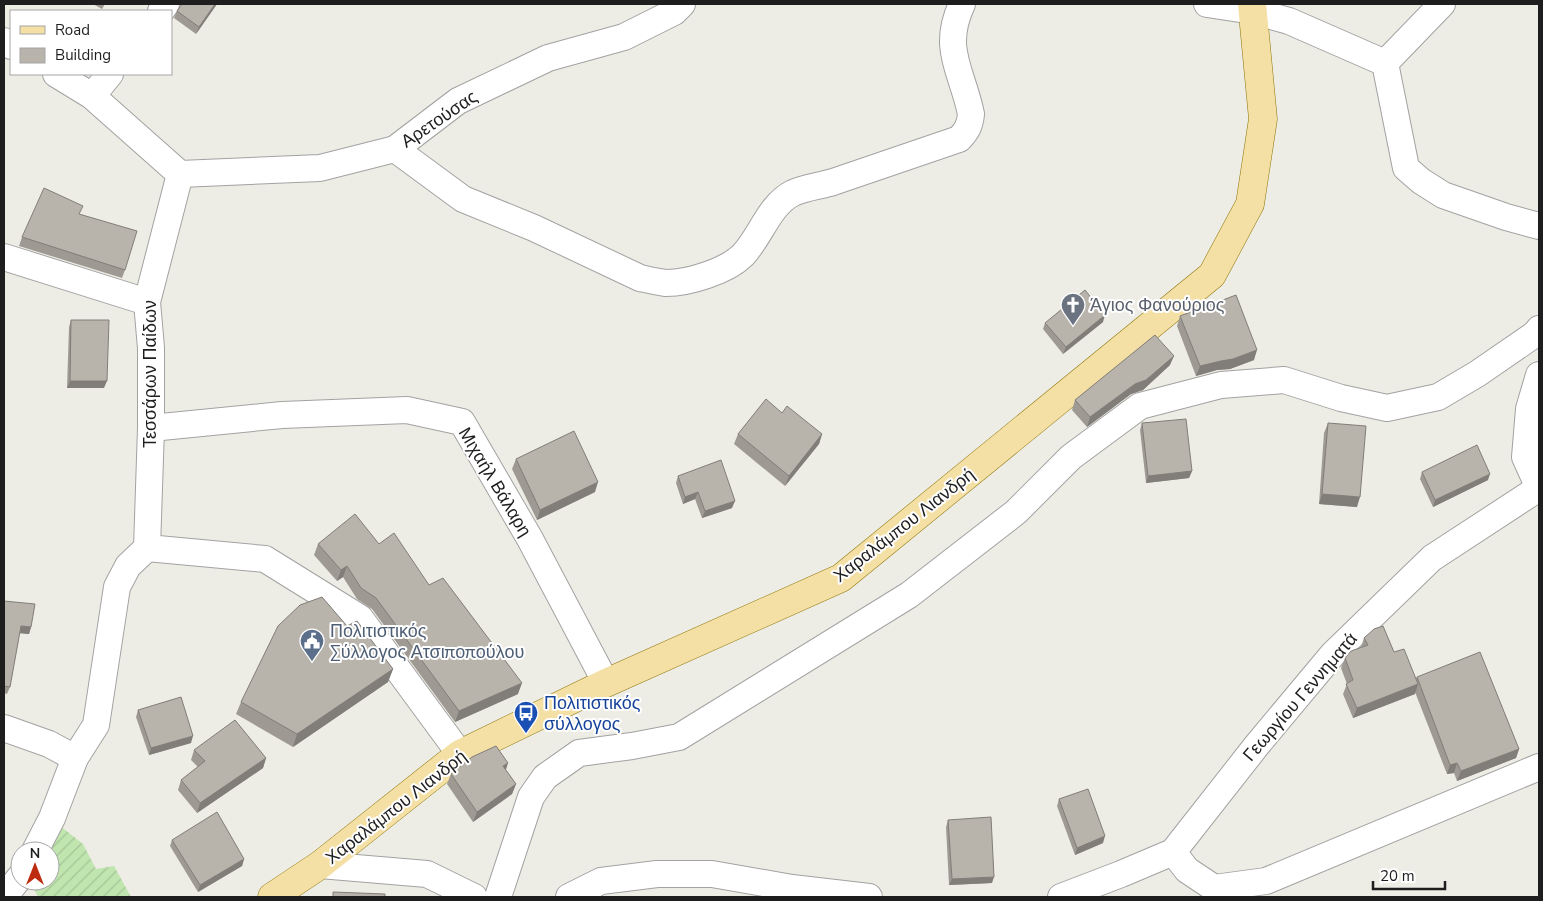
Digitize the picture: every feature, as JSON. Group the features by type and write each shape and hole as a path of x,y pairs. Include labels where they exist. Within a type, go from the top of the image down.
{"main road":[{"name":"Χαραλάμπου Λιανδρή","path":"272,897 320,865 460,754 606,683 841,578 1212,275 1250,204 1263,119 1252,7"}],"street":[{"name":"Αρετούσας","path":"180,174 320,168 395,149 458,101 548,58 624,37 674,12 682,4"},
{"path":"395,149 463,199 534,228 640,278 668,283 683,281 721,270 732,264 743,254 782,200 791,194 803,189 830,183 960,139 970,123 971,114 952,43 954,22 962,4"},
{"path":"1207,4 1252,7 1385,63"},
{"path":"1385,63 1442,4"},
{"path":"1385,63 1406,168 1421,181 1443,195 1539,226"},
{"path":"58,75 92,96 180,174"},
{"path":"92,96 109,75"},
{"name":"Τεσσάρων Παίδων","path":"147,548 151,428 150,348 147,302 180,174"},
{"path":"4,257 147,302"},
{"path":"498,897 531,797 546,777 579,753 679,737 909,596 1016,512 1071,457 1140,406 1221,385 1284,380 1341,398 1387,408 1438,397 1538,336"},
{"path":"1539,375 1529,409 1525,457 1539,488"},
{"name":"Μιχαήλ Βάλαρη","path":"151,428 282,415 407,410 462,422 530,539 606,683"},
{"name":"Γεωργίου Γεννηματά","path":"1061,897 1172,852 1257,745 1333,654 1432,558 1539,488"},
{"path":"40,841 52,818 75,758 96,725 117,587 128,566 147,548 265,559 360,618 460,754"},
{"path":"4,728 49,744 75,758"},
{"path":"1172,852 1187,870 1214,888 1266,881 1539,767"},
{"path":"320,865 427,874 474,897"},
{"path":"569,897 601,881 657,874 712,874 792,888 869,897"}],"green space":[{"path":"59,825 83,844 96,869 114,866 131,897 38,897 35,891 60,891 60,841 52,841"}],"building":[{"path":"182,4 215,4 199,27 177,11"},
{"path":"44,188 83,206 79,214 137,231 125,270 22,237"},
{"name":"Άγιος Φανούριος","path":"1085,290 1105,315 1066,347 1045,323"},
{"path":"1236,295 1257,350 1233,359 1200,366 1180,316"},
{"path":"71,320 109,320 107,381 70,381"},
{"path":"1155,335 1174,356 1146,380 1135,384 1090,417 1075,400"},
{"path":"766,399 782,413 787,406 822,434 789,476 738,434"},
{"path":"1186,419 1192,471 1148,476 1142,423"},
{"path":"1328,423 1366,426 1360,497 1322,494"},
{"path":"574,431 598,482 540,510 516,459"},
{"path":"1477,445 1490,474 1435,500 1422,472"},
{"path":"721,460 735,501 705,511 698,492 685,497 678,476"},
{"path":"355,514 379,544 394,533 429,585 443,578 522,683 459,711 376,598 361,588 347,566 341,570 318,544"},
{"name":"Πολιτιστικός Σύλλογος Ατσιποπούλου","path":"322,597 347,626 357,621 393,669 297,734 241,702 278,626 300,605"},
{"path":"4,601 35,604 31,627 21,626 10,687 4,686"},
{"path":"1383,626 1394,652 1404,649 1418,684 1357,708 1346,684 1353,680 1345,658 1351,651 1368,645 1364,638 1374,629"},
{"path":"1480,652 1519,749 1461,771 1457,763 1450,765 1417,677"},
{"path":"181,697 193,736 151,748 138,710"},
{"path":"235,720 266,758 200,803 181,780 205,761 194,750"},
{"path":"496,746 508,763 503,766 516,784 477,812 451,774 472,757"},
{"path":"1088,789 1105,836 1077,848 1059,799"},
{"path":"217,812 244,859 200,885 172,840"},
{"path":"991,817 994,877 952,879 948,820"},
{"path":"333,892 385,894 385,897 333,897"}],"place":[{"name":"Άγιος Φανούριος","path":"1073,326"},
{"name":"Πολιτιστικός Σύλλογος Ατσιποπούλου","path":"312,662"},
{"name":"Πολιτιστικός σύλλογος","path":"526,734"}]}
